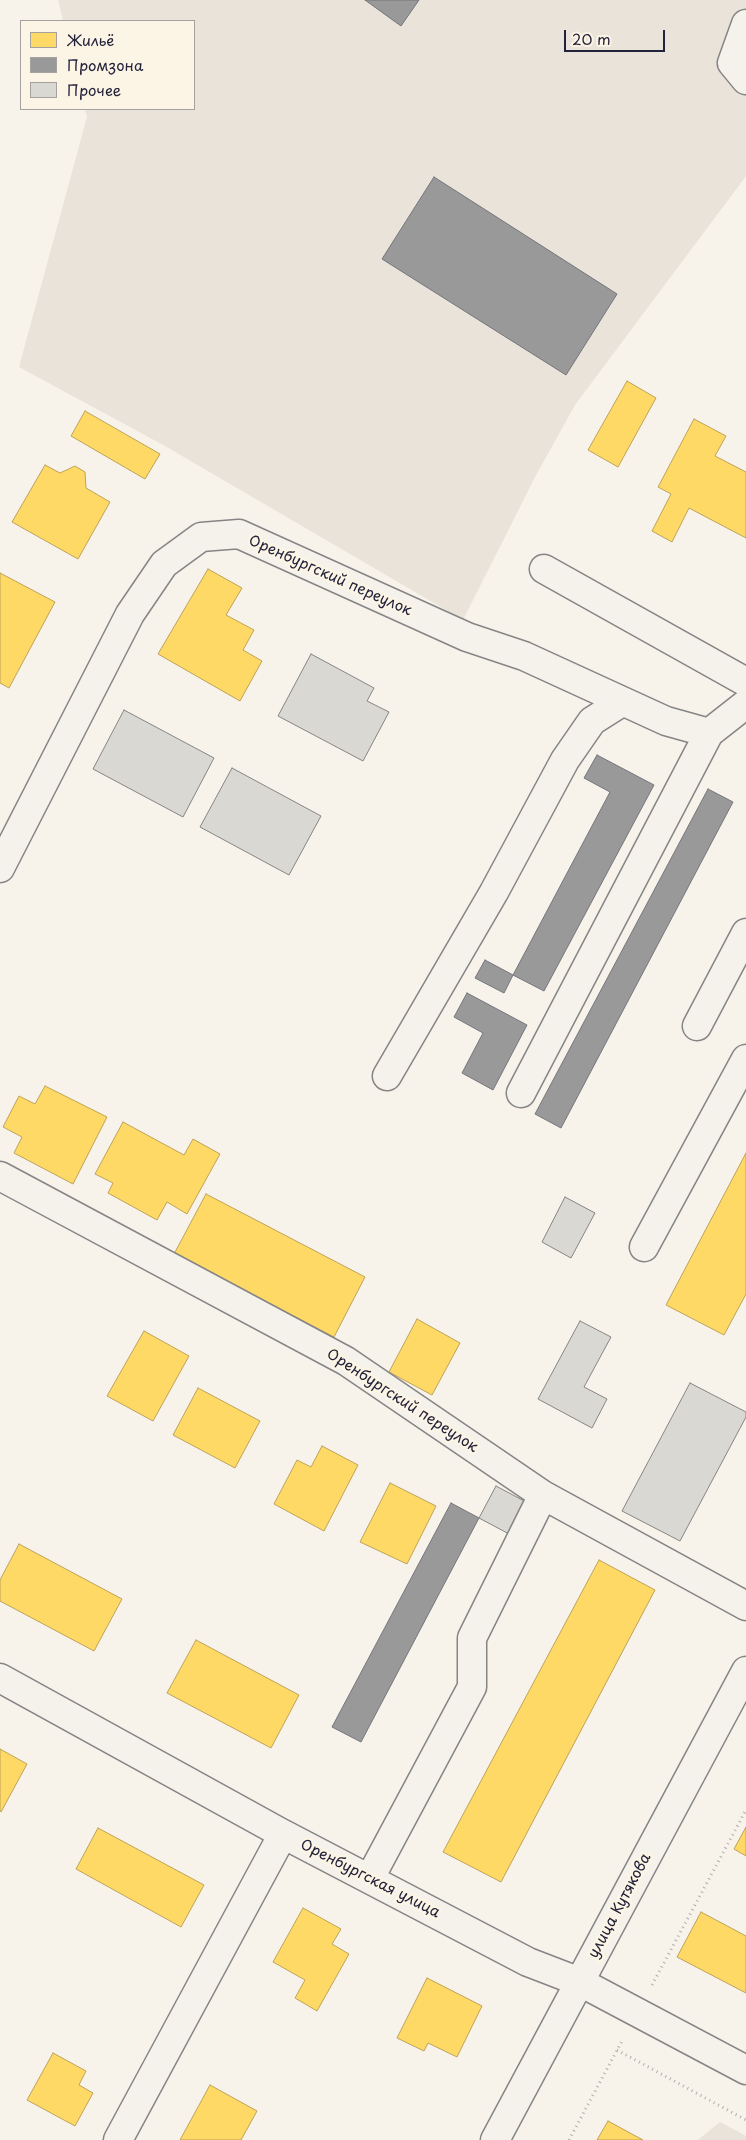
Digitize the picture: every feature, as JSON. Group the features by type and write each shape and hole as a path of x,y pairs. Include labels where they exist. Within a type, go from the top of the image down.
{"street":[{"path":"746,24 732,63 746,80"},
{"name":"Оренбургский переулок","path":"0,868 130,614 164,564 201,536 239,534 467,637 524,656 666,721 708,733"},
{"path":"544,569 746,682"},
{"path":"387,1076 494,892 565,760 592,721 622,702"},
{"path":"521,1093 708,733 746,704"},
{"path":"697,1026 746,933"},
{"path":"644,1248 746,1059"},
{"name":"Оренбургский переулок","path":"0,1176 346,1361 543,1496 746,1606"},
{"path":"370,1878 472,1686 472,1638 543,1496"},
{"name":"улица Кутякова","path":"495,2140 746,1671"},
{"name":"Оренбургская улица","path":"0,1678 283,1834 528,1962 580,1982 638,2011 746,2070"},
{"path":"118,2140 283,1834"}],"path":[{"path":"569,2140 746,1810"},
{"path":"617,2050 746,2120"}],"shaded area":[{"path":"58,0 746,0 746,176 575,405 535,477 463,620 165,446 19,367 87,117 85,110 195,110 195,20 63,20"},
{"path":"720,2122 746,2136 746,2140 698,2140"}],"building: Жильё":[{"path":"627,381 656,398 618,467 588,450"},
{"path":"85,411 160,454 145,479 71,436"},
{"path":"694,419 726,436 715,456 746,472 746,538 689,508 672,542 652,531 671,494 658,487"},
{"path":"45,465 60,473 75,466 85,472 86,488 110,502 78,559 12,522"},
{"path":"208,569 242,588 226,615 254,630 243,650 262,661 240,701 158,654"},
{"path":"0,573 55,602 9,688 0,683"},
{"path":"45,1086 107,1117 73,1184 14,1153 22,1137 3,1127 19,1096 35,1104"},
{"path":"123,1122 184,1155 193,1139 220,1154 187,1214 167,1202 157,1220 108,1193 113,1183 95,1174"},
{"path":"746,1153 746,1294 724,1335 666,1305"},
{"path":"206,1194 365,1277 334,1337 174,1254"},
{"path":"417,1319 460,1343 432,1395 389,1372"},
{"path":"144,1331 189,1356 153,1421 107,1396"},
{"path":"198,1388 260,1421 235,1468 173,1435"},
{"path":"322,1446 358,1465 324,1531 274,1504 297,1460 311,1467"},
{"path":"390,1483 436,1506 407,1564 360,1542"},
{"path":"19,1544 122,1599 94,1651 0,1601 0,1580"},
{"path":"599,1560 655,1590 501,1882 443,1852"},
{"path":"196,1640 299,1695 271,1748 167,1693"},
{"path":"0,1749 27,1764 1,1812 0,1811"},
{"path":"746,1827 746,1856 734,1849"},
{"path":"98,1828 204,1885 181,1927 76,1869"},
{"path":"303,1908 341,1929 332,1944 349,1954 317,2011 295,1998 305,1980 273,1962"},
{"path":"701,1912 746,1936 746,1993 677,1957"},
{"path":"427,1978 482,2006 457,2057 428,2043 424,2051 397,2038"},
{"path":"53,2053 86,2071 79,2085 93,2093 75,2126 27,2100"},
{"path":"210,2085 257,2111 241,2140 180,2140"},
{"path":"608,2121 643,2140 597,2140"}],"building: Промзона":[{"path":"365,0 419,0 401,26"},
{"path":"434,177 617,294 566,375 382,259"},
{"path":"597,755 654,785 544,991 513,975 610,792 584,778"},
{"path":"708,789 733,802 561,1128 535,1114"},
{"path":"485,960 513,975 504,993 475,978"},
{"path":"467,993 527,1025 493,1090 462,1073 483,1033 454,1017"},
{"path":"451,1503 479,1518 361,1742 332,1727"}],"building: Прочее":[{"path":"311,654 374,688 367,701 389,712 363,761 278,716"},
{"path":"124,710 214,758 183,817 93,769"},
{"path":"232,768 321,816 289,875 200,827"},
{"path":"565,1197 595,1213 571,1258 542,1242"},
{"path":"580,1321 611,1337 584,1387 607,1399 592,1428 538,1399"},
{"path":"690,1383 746,1412 746,1417 680,1541 622,1511"},
{"path":"496,1486 528,1503 511,1535 479,1518"}]}
